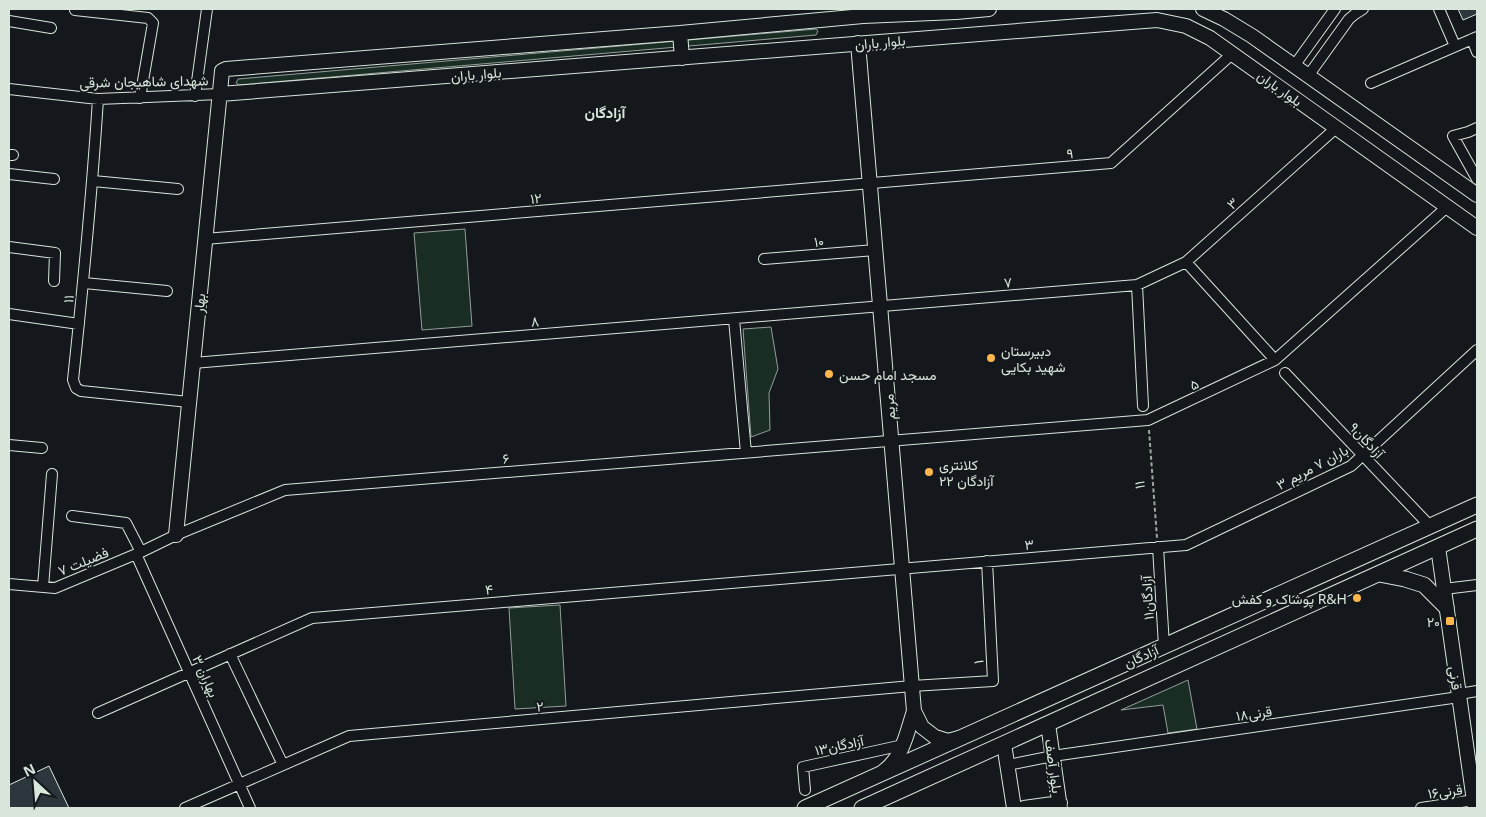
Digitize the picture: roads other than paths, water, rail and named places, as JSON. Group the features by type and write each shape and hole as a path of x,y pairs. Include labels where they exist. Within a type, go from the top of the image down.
{"main road":[{"name":"آزادگان","path":"805,808 1477,504"},
{"name":"آزادگان","path":"862,808 1477,529"},
{"path":"1379,574 1406,579 1424,585 1446,607"}],"street":[{"path":"195,96 207,9"},
{"name":"بلوار باران","path":"222,71 226,69 680,33 869,12 990,9"},
{"name":"بلوار باران","path":"1203,9 1224,18 1477,195"},
{"path":"1294,66 1335,9"},
{"path":"1308,76 1349,19 1363,9"},
{"path":"1439,9 1455,46"},
{"path":"75,10 148,18 153,23 140,98"},
{"name":"بلوار باران","path":"220,94 1157,20 1186,26 1210,38 1477,228"},
{"path":"9,22 51,28"},
{"path":"680,33 682,58"},
{"path":"1371,83 1474,38 1477,52"},
{"name":"مریم","path":"858,43 914,710"},
{"name":"۹","path":"870,184 1110,163 1232,54"},
{"name":"بهار","path":"176,535 222,71"},
{"name":"شهدای شاهیجان شرقی","path":"9,89 98,99 220,94"},
{"name":"۱۱","path":"98,99 84,283 73,380 76,388 81,392 189,402"},
{"name":"۳","path":"1137,285 1186,262 1336,128"},
{"path":"1477,128 1453,136 1477,179"},
{"path":"9,174 54,179"},
{"path":"93,181 178,189"},
{"name":"۱۲","path":"205,240 870,184"},
{"name":"۵","path":"891,441 1148,420 1275,360 1447,207"},
{"path":"9,247 55,253 54,280"},
{"name":"۱۰","path":"764,259 875,250"},
{"path":"1186,262 1275,360"},
{"path":"84,283 167,291"},
{"path":"1137,285 1143,406"},
{"name":"۷","path":"880,307 1137,285"},
{"name":"۸","path":"193,363 880,307"},
{"path":"9,314 79,324"},
{"path":"734,319 746,453"},
{"name":"باران ۷ مریم ۳","path":"1158,548 1186,545 1351,466 1477,350"},
{"name":"آزادگان۹","path":"1285,372 1430,526"},
{"name":"۶","path":"139,553 176,535 285,490 891,441"},
{"path":"9,444 42,448"},
{"path":"43,587 52,474"},
{"name":"بهاران ۳","path":"72,516 126,523 189,672 250,808"},
{"name":"قرنی","path":"1438,547 1459,695 1473,764 1474,804"},
{"name":"۳","path":"902,568 1158,548"},
{"name":"آزادگان۱۱","path":"1158,548 1164,646"},
{"name":"فضیلت ۷","path":"9,584 55,588 139,553"},
{"name":"۱","path":"912,686 993,681 987,561"},
{"name":"۴","path":"98,713 312,618 902,568"},
{"path":"1444,589 1477,585"},
{"path":"230,654 284,765"},
{"name":"۲","path":"185,808 349,736 912,686"},
{"name":"قرنی۱۸","path":"1008,765 1052,756 1477,691"},
{"path":"914,710 922,727 935,737 948,742 962,737"},
{"path":"879,775 891,766 901,752 914,710"},
{"name":"بلوار آصف","path":"1048,724 1060,806"},
{"path":"1004,744 1014,808"},
{"name":"آزادگان۱۳","path":"805,790 803,767 903,745"},
{"name":"قرنی۱۶","path":"1420,808 1474,804"},
{"path":"1024,808 1060,806"}],"place":[{"name":"دبیرستان شهید بکایی","path":"991,358"},
{"name":"مسجد امام حسن","path":"829,374"},
{"name":"کلانتری ۲۲ آزادگان","path":"929,472"},
{"name":"پوشاک و کفش R&H","path":"1357,598"},
{"name":"۲۰","path":"1450,621"}],"district":[{"name":"آزادگان","path":"605,112"}]}
